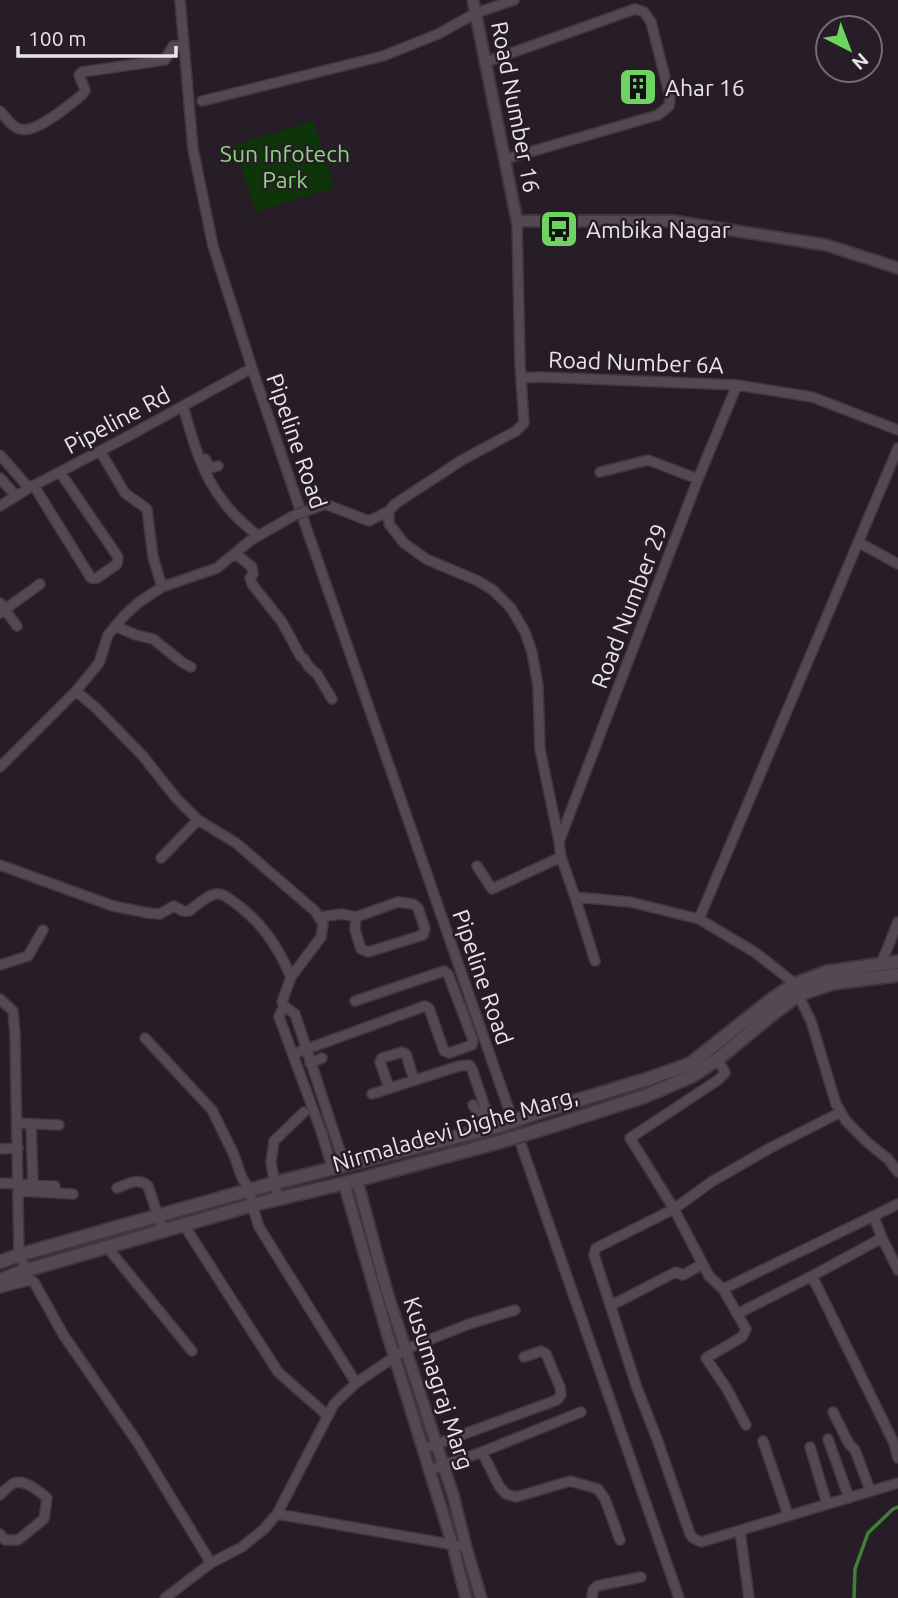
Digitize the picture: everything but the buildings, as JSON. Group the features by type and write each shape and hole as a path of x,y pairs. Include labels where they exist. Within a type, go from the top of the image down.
{"main road":[{"name":"Nirmaladevi Dighe Marg,","path":"0,1262 275,1183 475,1133 690,1064 771,1000 827,972 898,962"},
{"name":"Nirmaladevi Dighe Marg,","path":"0,1280 252,1205 480,1149 643,1097 692,1076 718,1059 770,1016 796,989 898,975"},
{"path":"595,1095 598,1111"},
{"path":"475,1133 480,1149"}],"street":[{"name":"Pipeline Road","path":"180,0 195,161 214,246 252,368 679,1598"},
{"name":"Road Number 16","path":"473,0 517,221"},
{"path":"202,101 383,56 438,34 476,13 514,0"},
{"path":"485,62 635,9 644,12 651,22 670,97 669,106 658,115 505,159"},
{"path":"0,111 12,125 20,129 25,130 45,123 82,95 85,90 79,75 82,72 165,60 173,46 184,46"},
{"path":"517,221 673,221 826,246 898,268"},
{"name":"Road Number 6A","path":"517,221 522,378 737,385 812,397 898,430"},
{"name":"Pipeline Rd","path":"0,506 252,368"},
{"path":"0,767 76,691 99,663 108,635 138,603 162,586 217,568 258,536 293,516 325,504 369,521 389,511 416,489 521,427 524,423 522,378"},
{"name":"Road Number 29","path":"559,841 698,479 737,385"},
{"path":"183,406 210,481 236,517 258,536"},
{"path":"699,919 898,448"},
{"path":"100,451 125,493 147,509 153,557 162,586"},
{"path":"199,454 204,455 210,468 218,466"},
{"path":"0,455 32,487 91,578 97,578 117,564 118,557 60,472"},
{"path":"600,472 648,460 698,479"},
{"path":"0,478 16,496"},
{"path":"389,511 388,524 404,543 426,559 493,590 511,608 525,632 533,652 538,686 540,749 561,857 595,961"},
{"path":"858,542 898,565"},
{"path":"236,554 252,567 253,574 250,578 253,584 282,622 301,657 317,674 332,699"},
{"path":"17,626 2,609 40,584"},
{"path":"115,626 153,639 191,667"},
{"path":"76,691 142,755 198,820 236,843 315,911 323,924 321,937 291,976 282,1002 295,1014 339,1168"},
{"path":"161,858 198,820"},
{"path":"477,866 492,889 561,857"},
{"path":"0,865 113,906 148,913 160,914 174,905 183,911 189,911 212,894 222,894 244,909 267,932 282,954 291,976"},
{"path":"575,897 630,902 699,919 756,953 796,989 811,1021 836,1104 846,1121 888,1159 898,1172"},
{"path":"318,917 342,914 356,917 398,902 413,904 418,908 425,929 423,935 368,952 361,949 355,930 356,917"},
{"path":"881,964 898,922"},
{"path":"0,965 28,956 43,930"},
{"path":"308,1056 425,1006 429,1009 444,1051 449,1053 472,1045 473,1040 448,974 444,971 355,1002"},
{"path":"0,999 13,1011 19,1255 27,1270"},
{"path":"284,1006 279,1017 339,1168"},
{"path":"145,1038 212,1111 250,1190 259,1227 356,1383"},
{"path":"388,1088 380,1062 382,1058 402,1052 406,1054 414,1080"},
{"path":"293,1054 321,1055"},
{"path":"718,1059 724,1073 718,1080 630,1138 674,1209 709,1276 723,1289 746,1329 742,1337 706,1359 727,1389 746,1425"},
{"path":"372,1094 469,1065 494,1127"},
{"path":"473,1105 480,1113 488,1114"},
{"path":"278,1199 271,1163 274,1141 304,1112"},
{"path":"841,1112 711,1182 674,1209 596,1248 594,1255 636,1388 693,1538 701,1542 898,1483"},
{"path":"17,1123 59,1125"},
{"path":"31,1124 33,1185"},
{"path":"0,1150 18,1148"},
{"path":"0,1178 73,1194"},
{"name":"Kusumagraj Marg","path":"357,1180 387,1292 453,1494 481,1598"},
{"path":"117,1188 138,1181 150,1188 163,1231"},
{"path":"0,1183 55,1186"},
{"name":"Kusumagraj Marg","path":"344,1183 394,1357 453,1546 466,1598"},
{"path":"723,1289 898,1204"},
{"path":"873,1217 898,1270"},
{"path":"184,1225 278,1372 328,1416"},
{"path":"737,1314 882,1238"},
{"path":"107,1247 192,1351"},
{"path":"610,1306 676,1272 683,1275 703,1264"},
{"path":"812,1276 896,1442 898,1458"},
{"path":"0,1288 30,1280 34,1282 64,1336 136,1440 211,1563"},
{"path":"165,1598 211,1563 242,1547 264,1529 277,1514 334,1404 356,1383 406,1349 515,1310"},
{"path":"423,1449 557,1400 561,1395 560,1387 546,1354 541,1351 524,1357"},
{"path":"430,1470 581,1412"},
{"path":"833,1412 849,1444 855,1450 870,1490"},
{"path":"828,1439 849,1498"},
{"path":"763,1441 788,1515"},
{"path":"810,1447 827,1504"},
{"path":"482,1452 499,1486 506,1494 516,1497 570,1481 597,1489 605,1499 620,1540"},
{"path":"0,1494 14,1483 22,1483 47,1498 44,1519 37,1527 18,1540 5,1540 0,1534"},
{"path":"277,1514 466,1547"},
{"path":"740,1531 749,1598"},
{"path":"592,1598 593,1590 597,1586 641,1577"}],"green space":[{"name":"Sun Infotech Park","path":"314,121 334,188 255,212 235,145"}],"waterway":[{"path":"854,1598 855,1569 868,1533 898,1507"}],"place":[{"name":"Ahar 16","path":"638,87"},
{"name":"Ambika Nagar","path":"559,229"}]}
